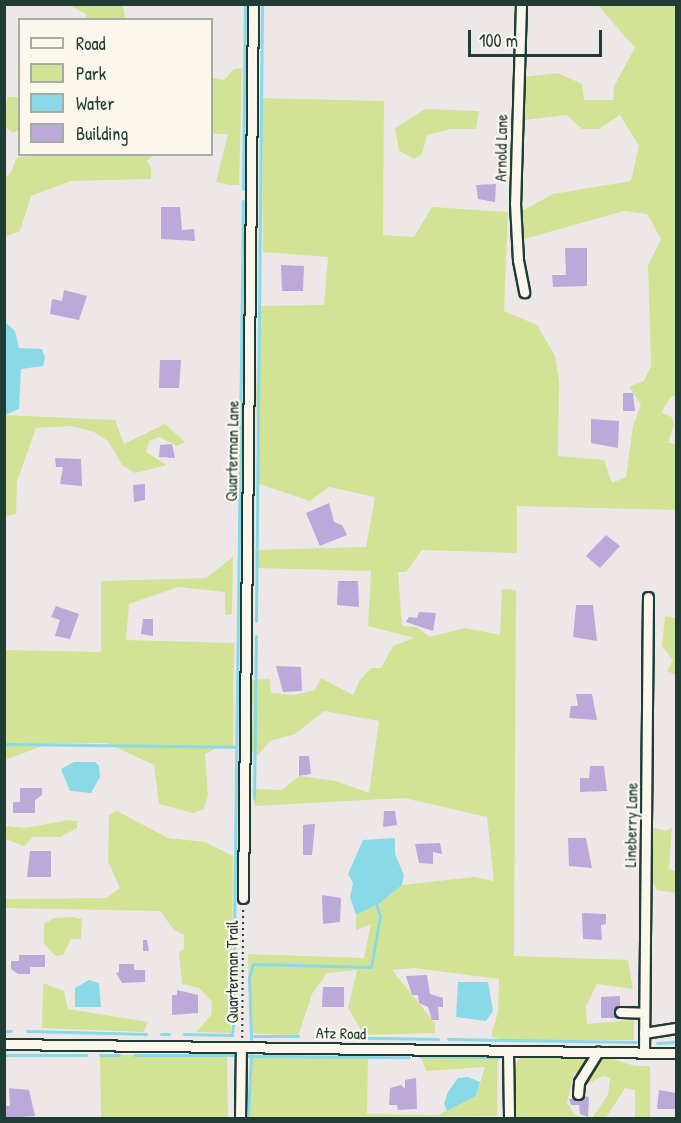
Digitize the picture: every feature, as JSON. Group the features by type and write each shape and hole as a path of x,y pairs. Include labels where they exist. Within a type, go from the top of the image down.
{"street":[{"name":"Quarterman Lane","path":"243,898 253,4"},
{"name":"Arnold Lane","path":"520,4 515,203 518,260 524,292"},
{"name":"Lineberry Lane","path":"644,1053 648,597"},
{"path":"620,1012 644,1013"},
{"path":"644,1033 676,1028"},
{"name":"Atz Road","path":"4,1044 676,1053"},
{"path":"240,1119 241,1047"},
{"path":"508,1051 508,1119"},
{"path":"578,1094 579,1082 598,1052"}],"path":[{"name":"Quarterman Trail","path":"241,1047 243,898"}],"green space":[{"path":"69,5 123,5 125,18 87,18 86,14"},
{"path":"598,5 676,5 676,396 671,396 661,413 672,417 674,425 668,443 676,444 676,510 517,506 517,553 422,550 406,572 398,572 402,626 417,627 430,637 465,628 500,635 502,589 516,590 514,956 628,960 633,989 597,984 586,1006 587,1024 634,1020 634,1040 504,1040 491,1036 498,1012 499,979 414,968 392,970 435,1023 435,1033 364,1035 348,1008 357,970 327,973 312,994 298,1036 250,1033 248,954 364,958 371,924 356,930 356,915 380,903 402,885 474,877 494,881 487,817 404,798 255,806 252,789 282,790 299,776 336,781 369,793 379,721 324,711 295,734 270,741 257,756 250,751 253,714 250,680 270,679 271,693 295,695 315,690 321,678 353,695 360,680 371,668 381,668 393,646 414,638 368,626 371,571 256,568 255,550 366,547 375,497 329,487 310,501 259,484 256,395 260,306 324,305 328,257 263,252 261,98 384,101 383,235 414,237 432,207 508,212 504,311 537,325 555,356 559,381 558,456 604,460 612,483 626,477 633,426 641,405 629,387 644,381 651,366 648,265 661,239 647,214 624,211 524,239 522,211 553,194 631,181 639,146 620,115 599,129 582,129 567,115 525,120 522,77 558,73 582,84 584,100 613,100 614,86 635,48"},
{"path":"242,68 239,185 229,185 216,182 228,134 214,134 213,132 213,78 224,80 234,69"},
{"path":"7,97 18,97 18,130 13,133 5,127"},
{"path":"425,109 479,111 476,129 451,129 427,135 422,154 414,159 399,151 395,128"},
{"path":"153,156 146,161 151,166 151,179 71,181 31,196 20,231 5,237 5,178 11,172 17,157"},
{"path":"5,415 115,420 124,444 165,424 185,442 177,446 159,437 149,441 146,452 167,465 135,473 122,465 108,441 94,432 70,426 36,428 17,482 16,514 5,516"},
{"path":"233,557 232,614 225,615 225,592 178,587 129,604 126,640 234,643 233,749 218,747 205,754 208,795 204,809 193,813 159,804 154,765 107,743 48,744 5,760 5,650 101,652 101,581 206,578"},
{"path":"665,616 676,618 676,675 667,671 673,660 662,646"},
{"path":"117,811 168,838 205,842 233,856 231,1033 196,1032 211,1015 212,1002 199,988 182,984 179,952 184,949 184,935 174,930 160,911 5,908 5,899 106,898 120,888 108,862 109,815"},
{"path":"69,820 77,821 77,828 60,837 33,837 24,846 5,839 5,828 8,826 25,828"},
{"path":"650,827 666,831 672,827 669,869 676,872 676,893 657,890 653,882"},
{"path":"54,918 82,919 81,939 71,939 63,955 55,956 44,944 44,924"},
{"path":"43,983 64,991 68,1009 148,1022 144,1032 42,1028"},
{"path":"100,1055 227,1055 228,1118 101,1118"},
{"path":"558,1056 613,1059 635,1066 650,1066 650,1118 635,1118 635,1090 625,1088 606,1118 592,1118 608,1095 610,1078 603,1076 587,1084 586,1074 574,1073 567,1103 575,1115 587,1118 516,1118 516,1065 520,1058"},
{"path":"368,1057 367,1114 438,1115 476,1096 485,1067 426,1071 421,1057 498,1057 497,1116 250,1118 252,1058"}],"water":[{"path":"4,321 15,331 19,348 42,349 45,358 43,366 21,369 19,409 5,415"},
{"path":"74,762 95,762 99,766 100,777 91,793 70,791 61,769"},
{"path":"395,838 395,854 404,875 402,885 380,903 356,915 350,897 353,883 348,874 363,840"},
{"path":"89,980 99,983 101,1007 75,1007 75,988"},
{"path":"458,982 488,982 493,1011 486,1021 456,1017"},
{"path":"468,1077 480,1082 476,1096 447,1111 444,1104 448,1092 458,1078"}],"building":[{"path":"496,184 495,202 478,199 476,185"},
{"path":"161,207 180,207 182,230 194,229 195,241 161,239"},
{"path":"565,248 587,248 587,286 553,287 552,275 566,275"},
{"path":"281,265 304,266 303,291 282,291"},
{"path":"64,290 87,296 79,320 50,314 52,299 62,301"},
{"path":"160,360 181,360 179,388 159,388"},
{"path":"623,393 633,393 635,411 623,411"},
{"path":"591,419 619,421 618,448 591,443"},
{"path":"172,444 175,458 159,457 160,445"},
{"path":"55,458 81,459 82,486 60,484 63,467 56,467"},
{"path":"145,484 145,500 134,502 133,485"},
{"path":"329,503 334,522 342,525 347,535 320,546 306,513"},
{"path":"606,535 620,546 600,568 586,556"},
{"path":"338,581 358,581 359,607 337,605"},
{"path":"576,605 593,605 597,641 573,637"},
{"path":"56,606 79,614 70,639 55,636 60,620 51,617"},
{"path":"419,612 436,613 433,631 406,622 409,617 417,618"},
{"path":"143,619 153,619 153,636 141,634"},
{"path":"276,666 301,667 302,691 283,692"},
{"path":"576,694 592,694 597,720 569,718 571,706 578,706"},
{"path":"299,756 309,756 311,774 299,776"},
{"path":"590,766 604,766 607,791 580,792 580,778 589,778"},
{"path":"20,788 42,788 42,795 35,800 35,813 13,813 13,802 20,802"},
{"path":"384,811 395,811 397,825 383,827"},
{"path":"315,824 312,855 303,855 303,825"},
{"path":"568,838 586,838 592,868 569,866"},
{"path":"440,843 442,854 433,852 433,864 419,863 415,844"},
{"path":"30,851 51,851 51,877 27,877"},
{"path":"322,895 341,898 340,922 323,924"},
{"path":"582,913 606,914 606,924 601,925 602,940 583,939"},
{"path":"143,940 147,940 149,951 143,951"},
{"path":"19,955 45,955 45,967 30,967 30,974 18,974 11,969 11,961 19,961"},
{"path":"119,964 134,964 134,970 145,970 145,982 122,983 116,973 119,972"},
{"path":"427,975 430,994 443,998 443,1007 438,1007 439,1020 432,1020 428,1007 419,1003 418,995 412,995 406,976"},
{"path":"323,987 344,987 344,1007 322,1007"},
{"path":"177,990 198,995 198,1013 172,1015 172,995 177,995"},
{"path":"620,996 620,1018 601,1018 601,997"},
{"path":"416,1078 417,1109 398,1110 397,1105 389,1105 390,1088 401,1085 405,1089 405,1080"},
{"path":"9,1088 29,1090 35,1116 5,1118 5,1106 10,1106"},
{"path":"659,1090 676,1093 676,1109 657,1109"},
{"path":"579,1095 589,1097 588,1117 580,1114 579,1105 571,1105 569,1099 580,1099"}],"waterway":[{"path":"243,189 245,4"},
{"path":"256,621 262,4"},
{"path":"184,1034 232,1035 233,1026 243,201"},
{"path":"254,798 256,636"},
{"path":"4,744 235,747"},
{"path":"251,1039 249,977 253,964 371,967 380,916 376,904"},
{"path":"4,1031 11,1031"},
{"path":"27,1031 146,1034"},
{"path":"161,1034 169,1034"},
{"path":"251,1036 298,1036"},
{"path":"314,1037 438,1039"},
{"path":"448,1039 636,1042"},
{"path":"657,1043 676,1042"},
{"path":"4,1055 86,1055"},
{"path":"100,1055 119,1055"},
{"path":"135,1055 233,1055"},
{"path":"248,1118 251,1055"},
{"path":"247,1056 409,1057"},
{"path":"420,1056 500,1057"}]}
